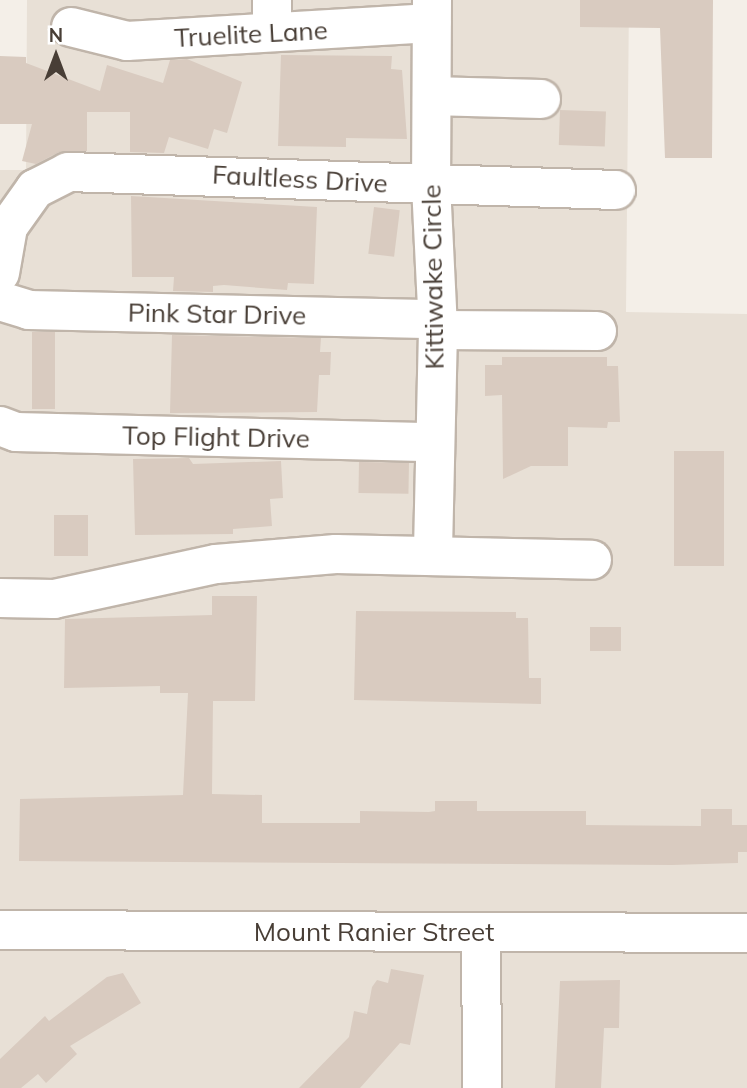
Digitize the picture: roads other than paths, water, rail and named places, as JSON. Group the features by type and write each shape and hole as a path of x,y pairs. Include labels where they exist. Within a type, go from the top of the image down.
{"street":[{"name":"Truelite Lane","path":"71,27 127,41 272,16 432,11"},
{"name":"Kittiwake Circle","path":"432,11 431,185 437,325 433,553"},
{"path":"432,96 541,99"},
{"name":"Faultless Drive","path":"0,273 8,227 35,189 68,172 615,190"},
{"name":"Pink Star Drive","path":"0,302 29,310 597,331"},
{"name":"Top Flight Drive","path":"0,426 16,432 433,442"},
{"path":"0,598 54,599 216,564 433,553 592,560"},
{"path":"0,959 15,930"},
{"name":"Mount Ranier Street","path":"15,930 747,933"},
{"path":"478,1084 481,932"}]}
